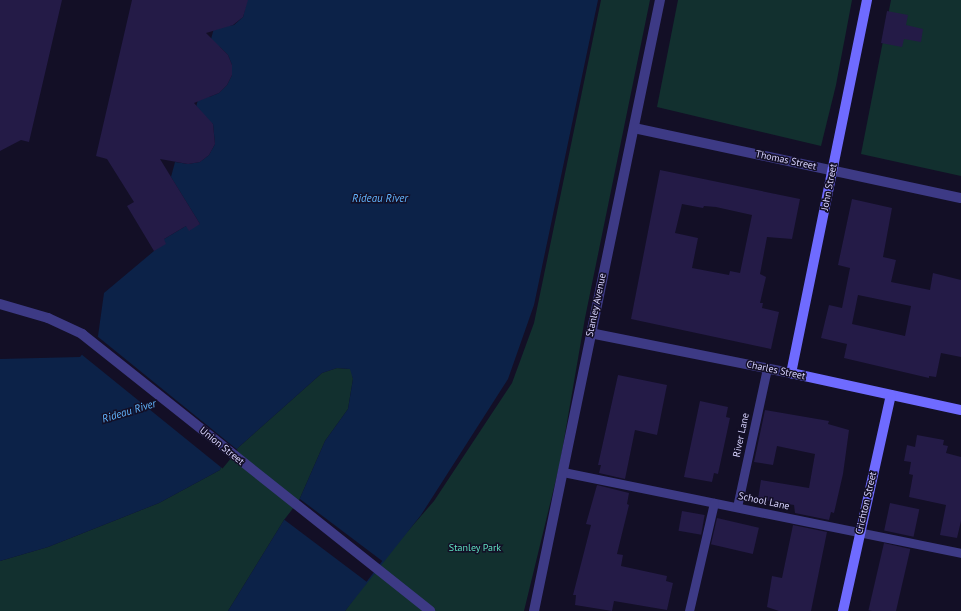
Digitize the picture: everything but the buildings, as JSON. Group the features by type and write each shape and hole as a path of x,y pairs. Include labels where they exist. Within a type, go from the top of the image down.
{"street":[{"name":"Stanley Avenue","path":"534,611 590,333 660,0"},
{"name":"John Street","path":"791,373 866,0"},
{"name":"Thomas Street","path":"634,128 961,198"},
{"name":"Union Street","path":"0,304 48,318 92,341 430,611"},
{"name":"Charles Street","path":"590,333 767,368 961,410"},
{"name":"Crichton Street","path":"843,611 859,532 891,395"}],"lane":[{"name":"River Lane","path":"737,506 767,368"},
{"name":"School Lane","path":"563,472 714,503 737,506 961,553"},
{"path":"689,611 714,503"}],"green space":[{"name":"Stanley Park","path":"601,0 650,0 585,318 560,463 524,611 345,611 382,561 434,501 512,383 534,323"},
{"path":"678,0 852,0 836,85 821,146 657,107"},
{"path":"891,0 961,0 961,176 861,154"},
{"path":"337,368 351,369 353,379 348,409 325,441 297,505 284,520 228,611 0,611 0,561 48,547 159,503 220,470 222,463 231,454 322,373"}],"water":[{"name":"Rideau River","path":"247,0 598,0 534,305 508,379 421,515 345,611 228,611 284,520 297,505 325,441 348,409 353,379 350,369 337,368 322,373 231,454 222,463 220,470 159,503 48,547 0,561 0,359 80,357 98,336 104,293 154,251 164,239 186,226 200,224 171,177 175,162 188,164 200,162 209,155 215,144 213,124 195,111 199,96 209,97 219,93 227,85 232,75 232,65 228,55 220,47 210,43 214,28 234,25 243,17"}],"pier":[{"path":"97,336 238,450 223,469 82,355"},
{"path":"300,499 382,561 367,582 284,520"}]}
